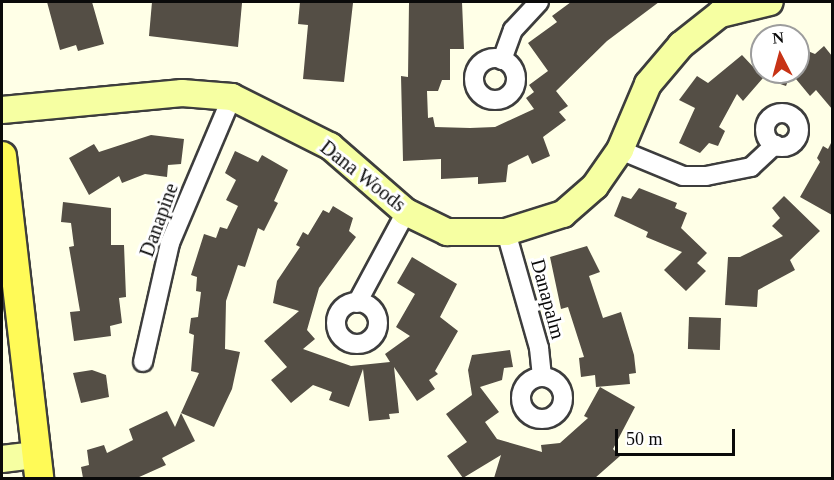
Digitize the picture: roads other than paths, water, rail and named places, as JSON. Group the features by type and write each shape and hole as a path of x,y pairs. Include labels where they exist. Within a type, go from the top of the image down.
{"main road":[{"path":"2,156 38,467"}],"street":[{"path":"502,60 513,30 540,2"},
{"name":"Dana Woods","path":"2,110 182,93 232,97 330,146 406,212 447,232 506,232 563,214 595,186 620,150 648,84 716,8 770,2"},
{"name":"Danapine","path":"143,362 170,243 232,97"},
{"path":"620,150 683,176 706,176 751,167 775,146"},
{"path":"357,303 406,212"},
{"name":"Danapalm","path":"506,232 542,377"},
{"path":"2,459 38,467"}]}
